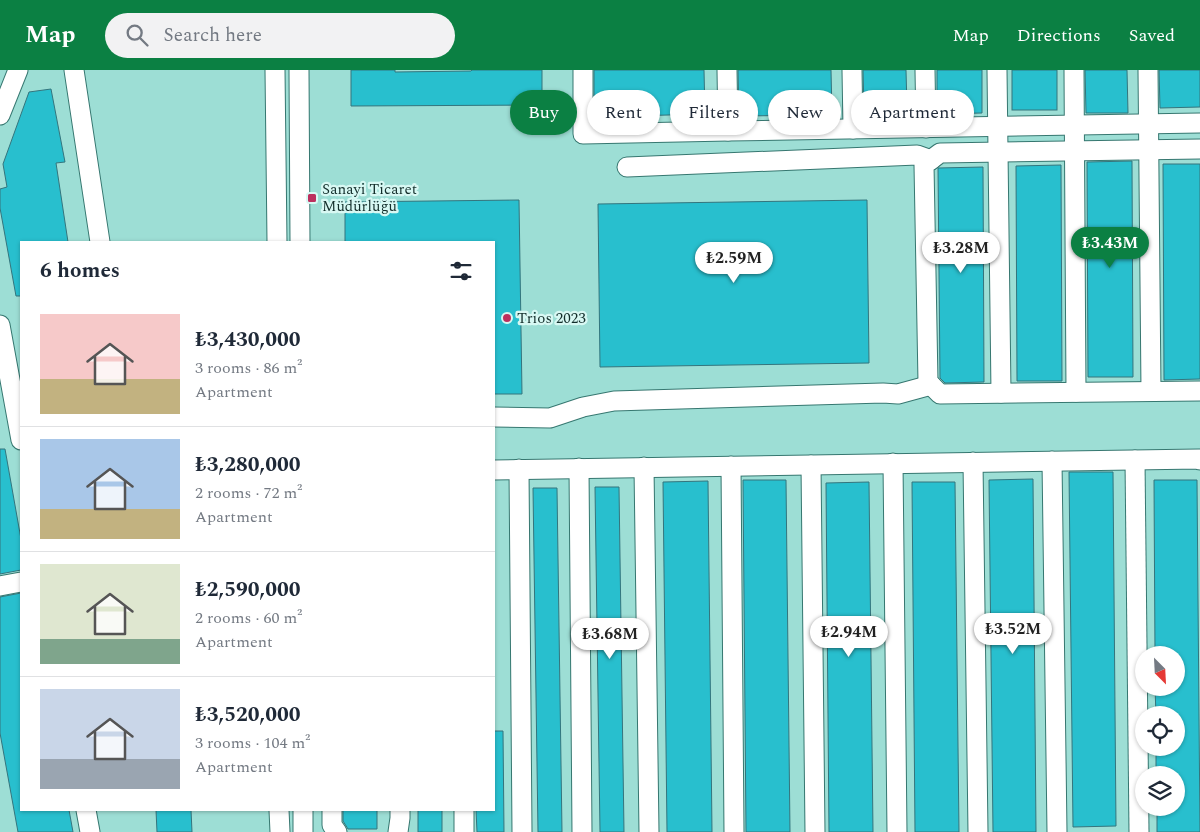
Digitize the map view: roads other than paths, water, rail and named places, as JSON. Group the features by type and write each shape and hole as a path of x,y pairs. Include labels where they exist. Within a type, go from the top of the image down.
{"street":[{"path":"0,115 18,70"},
{"path":"74,70 100,241"},
{"path":"275,70 277,241"},
{"path":"299,70 300,241"},
{"path":"583,70 583,134 670,132"},
{"path":"727,70 727,90"},
{"path":"852,70 852,90"},
{"path":"925,70 925,90"},
{"path":"997,70 1001,393"},
{"path":"1074,70 1076,392"},
{"path":"1148,70 1150,391"},
{"path":"974,127 1200,124"},
{"path":"758,131 851,129"},
{"path":"1200,149 940,153 924,165 928,382 940,394 1200,391"},
{"path":"627,167 917,155 931,160"},
{"path":"0,325 20,435"},
{"path":"495,417 550,418 582,407 609,401 898,394 931,385"},
{"path":"1135,460 1139,832"},
{"path":"495,470 1200,460"},
{"path":"1052,461 1057,832"},
{"path":"973,462 978,832"},
{"path":"893,464 896,832"},
{"path":"812,465 815,832"},
{"path":"731,466 734,832"},
{"path":"644,467 649,832"},
{"path":"579,468 582,832"},
{"path":"519,469 522,832"},
{"path":"0,586 20,582"},
{"path":"86,811 90,832"},
{"path":"280,811 280,832"},
{"path":"303,811 304,832"},
{"path":"332,811 332,825 337,832"},
{"path":"398,832 400,811"},
{"path":"464,811 464,832"}],"place":[{"name":"Sanayi Ticaret Müdürlüğü","path":"312,198"},
{"name":"Trios 2023","path":"507,318"}]}
